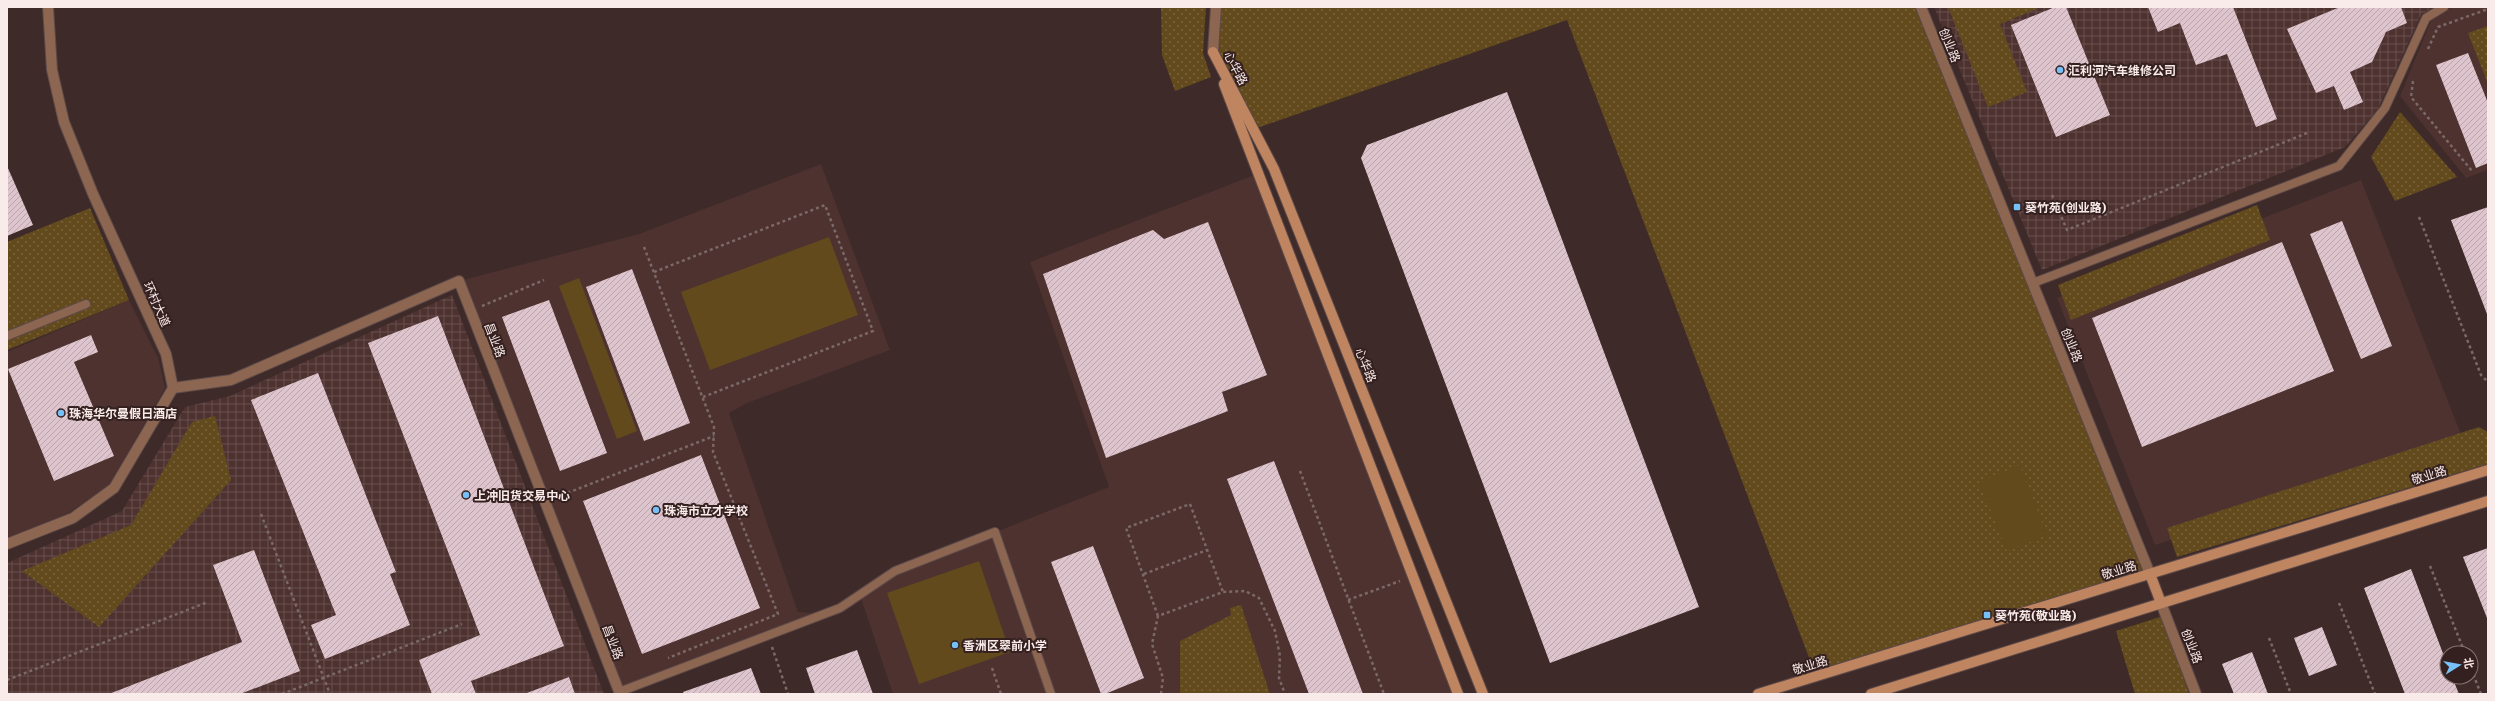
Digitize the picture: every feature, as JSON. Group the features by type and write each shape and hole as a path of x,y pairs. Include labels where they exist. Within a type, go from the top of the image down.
{"street":[{"name":"环村大道","path":"48,7 52,70 64,122 93,194 166,354 173,388"},
{"name":"心华路","path":"1216,7 1213,52 1257,174 1458,694"},
{"name":"创业路","path":"1921,7 2150,574 2196,694"},
{"name":"心华路","path":"1213,52 1274,169 1483,694"},
{"name":"昌业路","path":"173,388 232,380 459,281 620,693"},
{"path":"7,544 73,518 114,488 173,388"},
{"name":"敬业路","path":"1758,694 2488,470"},
{"path":"1871,694 2488,501"}],"lane":[{"path":"2033,283 2339,166 2385,108 2426,18 2444,7"},
{"path":"7,336 86,304"},
{"path":"620,693 840,608 895,571 995,532 1051,694"}],"path":[{"path":"2425,54 2438,27 2488,9"},
{"path":"2416,75 2410,97 2472,172"},
{"path":"2052,195 2067,230 2307,133"},
{"path":"654,272 825,205 873,331 702,397"},
{"path":"2419,217 2481,375 2488,382"},
{"path":"644,247 714,427 713,452 778,614 663,660"},
{"path":"470,310 544,280"},
{"path":"562,495 714,436"},
{"path":"1300,471 1384,694"},
{"path":"1161,694 1163,678 1152,644 1158,616 1126,528 1190,504 1223,592"},
{"path":"262,514 330,694"},
{"path":"1144,574 1207,550"},
{"path":"2430,566 2462,645"},
{"path":"1348,600 1412,576"},
{"path":"1158,616 1223,592 1244,591 1259,598 1275,631 1280,656 1279,678 1285,694"},
{"path":"7,680 208,602"},
{"path":"2339,603 2375,694"},
{"path":"282,694 462,624"},
{"path":"768,636 788,694"},
{"path":"2269,638 2291,694"},
{"path":"992,668 1001,694"}],"shaded area":[{"path":"1161,7 1206,7 1203,53 1211,77 1175,91 1162,55"},
{"path":"1216,7 1921,7 2150,574 1816,676 1567,20 1254,129 1213,52"},
{"path":"1934,7 2434,7 2421,15 2378,109 2345,147 2042,270"},
{"path":"1948,7 2041,7 2000,24 2027,92 1988,107"},
{"path":"2452,7 2488,7 2488,170 2466,178 2400,96 2431,21"},
{"path":"2488,26 2488,84 2468,33"},
{"path":"2400,112 2457,177 2395,201 2371,157"},
{"name":"珠海市立才学校","path":"821,164 890,350 747,403 729,413 798,612 810,613 840,608 619,692 459,281 639,234"},
{"path":"1257,174 1458,694 893,694 860,595 895,572 1109,487 1030,262"},
{"path":"2361,180 2466,447 2155,545 2057,298"},
{"path":"2257,205 2270,240 2071,320 2058,285"},
{"path":"90,208 129,300 7,350 7,242"},
{"path":"829,237 858,315 710,370 681,292"},
{"path":"579,278 637,431 617,439 559,286"},
{"path":"452,295 604,694 7,694 7,563 122,511 185,407 230,396"},
{"path":"129,300 158,358 165,388 109,485 67,514 7,538 7,352"},
{"path":"215,416 231,480 99,627 22,571 131,525 192,422"},
{"path":"2479,427 2488,432 2488,464 2177,557 2167,528"},
{"path":"2020,465 2047,535 2007,551 1979,482"},
{"path":"979,561 1010,652 919,684 887,593"},
{"path":"1241,605 1270,694 1180,694 1180,641 1231,615 1230,608"},
{"path":"2163,616 2189,694 2135,694 2116,631"}],"building":[{"name":"汇利河汽车维修公司","path":"2055,7 2066,7 2110,115 2056,137 2011,25"},
{"path":"2148,7 2233,7 2277,119 2256,127 2227,54 2196,65 2180,23 2158,32"},
{"path":"2340,7 2401,7 2407,23 2386,32 2372,62 2350,72 2363,102 2344,110 2334,86 2316,93 2287,29"},
{"path":"2468,53 2488,103 2488,163 2476,168 2436,65"},
{"path":"1507,92 1699,607 1550,663 1361,158 1367,145"},
{"path":"7,166 33,225 7,236"},
{"path":"2488,207 2488,314 2487,314 2451,220"},
{"path":"2342,221 2392,346 2361,359 2310,234"},
{"path":"1208,222 1267,375 1222,392 1228,411 1106,458 1043,274 1153,230 1164,239"},
{"path":"2282,242 2334,371 2142,447 2092,318"},
{"path":"632,269 690,423 644,441 586,287"},
{"path":"549,300 607,453 560,471 502,317"},
{"name":"上冲旧货交易中心","path":"438,316 564,646 471,681 476,694 432,694 419,660 480,635 368,343"},
{"name":"珠海华尔曼假日酒店","path":"91,335 98,352 74,362 114,456 54,481 8,369"},
{"path":"318,373 396,572 390,574 410,625 325,659 311,625 336,615 251,400"},
{"path":"701,455 760,608 642,654 583,501"},
{"path":"1274,461 1363,694 1309,694 1227,479"},
{"path":"1093,546 1144,678 1105,694 1101,694 1051,562"},
{"path":"2488,548 2488,618 2487,618 2463,557"},
{"path":"254,550 300,671 240,694 109,694 242,642 213,565"},
{"path":"2411,569 2440,645 2439,685 2455,685 2459,694 2405,694 2364,588"},
{"path":"2322,627 2337,665 2309,676 2294,638"},
{"path":"857,650 873,694 815,694 806,668"},
{"path":"2252,652 2268,694 2234,694 2222,664"},
{"path":"751,668 761,694 684,694 683,692"},
{"path":"569,677 575,694 527,694 527,693"}],"place":[{"name":"汇利河汽车维修公司","path":"2060,70"},
{"name":"葵竹苑(创业路)","path":"2017,207"},
{"name":"珠海华尔曼假日酒店","path":"61,413"},
{"name":"上冲旧货交易中心","path":"466,495"},
{"name":"珠海市立才学校","path":"656,510"},
{"name":"葵竹苑(敬业路)","path":"1987,615"},
{"name":"香洲区翠前小学","path":"955,645"}]}
